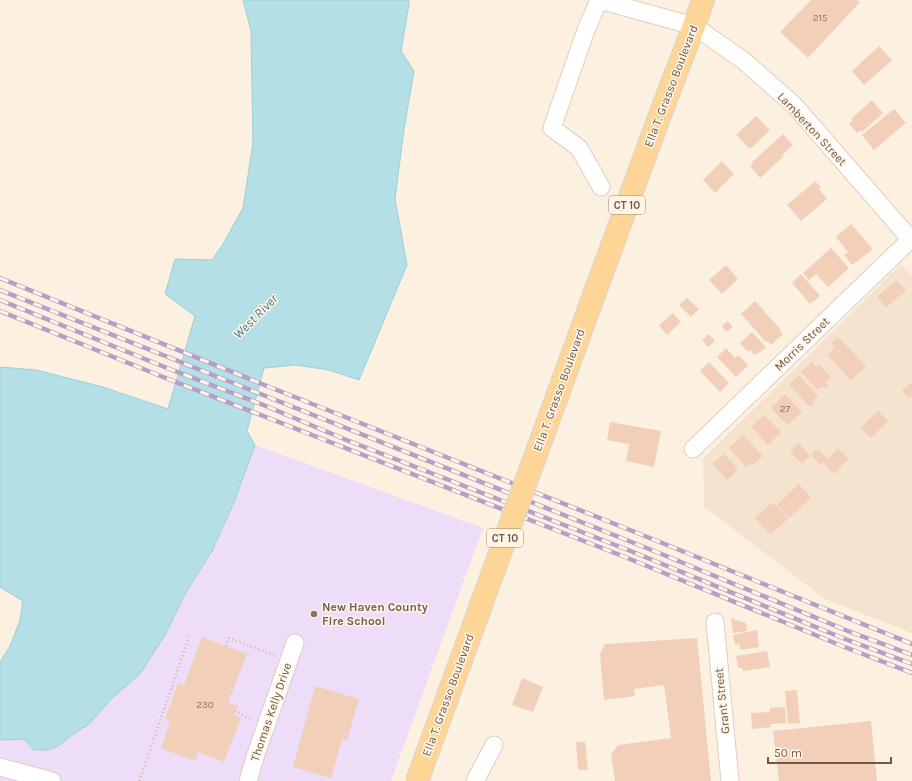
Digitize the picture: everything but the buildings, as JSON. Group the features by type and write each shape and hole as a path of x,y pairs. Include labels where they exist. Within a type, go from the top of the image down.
{"main road":[{"name":"Ella T. Grasso Boulevard","path":"417,781 660,115 694,26 702,0"}],"street":[{"name":"Lamberton Street","path":"599,0 694,26 744,61 794,105 912,240"},
{"path":"599,0 586,30 552,128 579,148 601,188"},
{"name":"Morris Street","path":"693,449 912,240"},
{"name":"Grant Street","path":"715,622 730,781"},
{"name":"Thomas Kelly Drive","path":"248,781 295,642"},
{"path":"475,781 494,745"},
{"path":"0,767 52,781"}],"path":[{"path":"140,781 190,634"},
{"path":"226,646 229,638 274,655"},
{"path":"172,688 176,689"},
{"path":"236,711 251,719"}],"shaded area":[{"path":"901,264 912,276 912,633 825,599 704,507 703,459"},
{"name":"New Haven County Fire School","path":"255,445 483,528 391,781 0,781 0,739 24,739 58,746 89,724 165,635 234,502"}],"water":[{"name":"West River","path":"243,0 409,0 401,51 414,71 404,129 395,199 407,265 359,380 329,370 296,365 264,368 247,431 255,445 234,502 212,551 185,594 165,635 139,675 112,698 89,724 58,746 48,750 34,750 24,739 0,739 0,662 10,646 20,620 23,601 0,587 0,367 36,370 103,387 168,409 195,316 165,294 175,259 212,260 223,244 243,208 253,143 251,31"}],"railway":[{"path":"0,278 912,644"},
{"path":"0,290 659,553 848,631 912,655"},
{"path":"0,300 167,368 261,404 344,439 628,550 845,639 912,664"},
{"path":"0,311 163,377 625,557 912,673"}],"place":[{"name":"New Haven County Fire School","path":"314,614"}]}
